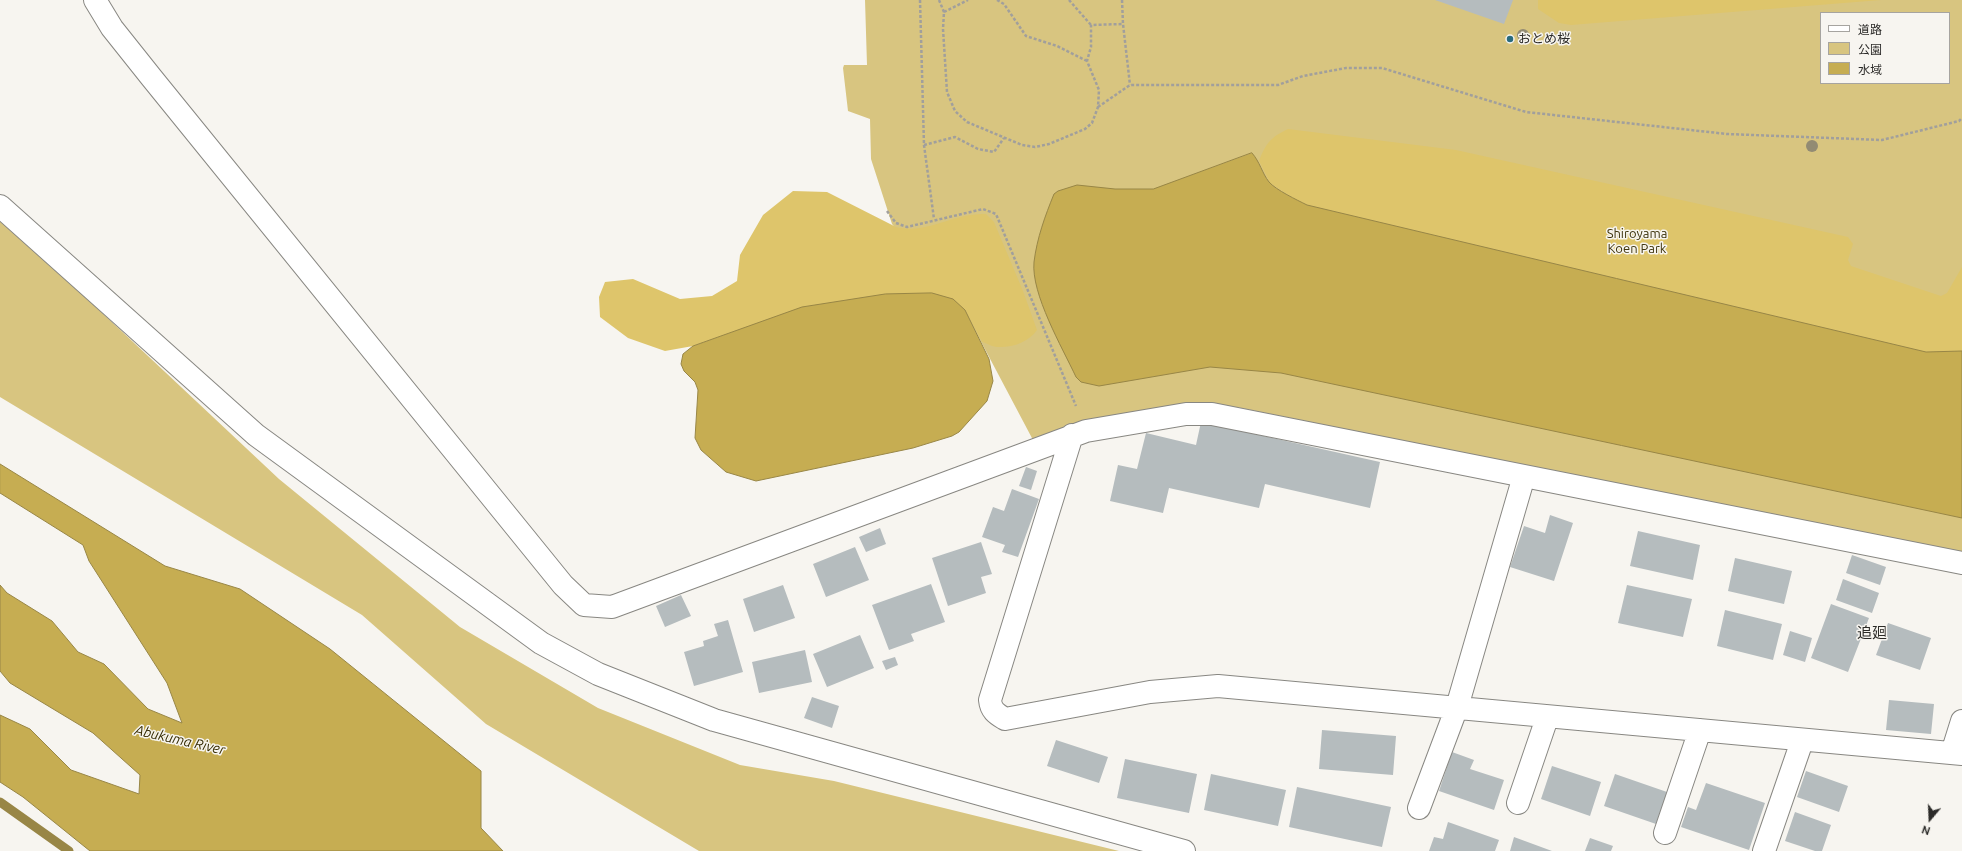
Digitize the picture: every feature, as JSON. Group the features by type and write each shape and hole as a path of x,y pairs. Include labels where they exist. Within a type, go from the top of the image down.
{"street":[{"path":"95,0 112,28 151,77 558,579 584,605 612,607 1079,433 1186,414 1212,414 1962,563"},
{"path":"0,206 256,435 547,647 598,674 714,720 1184,851"},
{"path":"1079,433 990,700 990,706 996,714 1005,719 1017,718 1150,692 1218,686 1457,707 1547,718 1700,730 1802,741 1957,754 1962,721"},
{"path":"1419,808 1457,707 1524,476"},
{"path":"1518,803 1547,718"},
{"path":"1665,833 1700,730"},
{"path":"1764,851 1802,741"}],"path":[{"path":"920,0 924,145 934,219"},
{"path":"939,0 944,12 943,29 949,102 955,111 967,122 1022,145 1035,147 1049,144 1085,129 1092,123 1098,107 1098,90 1087,61 1091,47 1091,25 1069,0"},
{"path":"944,12 968,0"},
{"path":"997,0 1004,4 1026,36 1057,46 1087,61"},
{"path":"1122,0 1122,24 1130,85"},
{"path":"1091,25 1122,24"},
{"path":"1098,107 1130,85 1278,85 1303,76 1346,68 1382,68 1526,112 1727,134 1882,140 1958,121 1962,118"},
{"path":"924,145 955,137 978,149 994,152 1004,138"},
{"path":"887,211 896,222 907,227 934,219 983,209 996,214 1079,433"}],"green space":[{"name":"Shiroyama Koen Park","path":"865,0 1962,0 1962,554 1236,407 1184,403 1075,425 1033,440 969,319 892,224 871,159 870,119 848,111 843,68 844,65 867,65"},
{"path":"1538,0 1881,0 1571,25 1559,23 1538,9"},
{"path":"1288,129 1456,150 1848,237 1853,244 1848,260 1851,266 1941,296 1947,293 1962,267 1962,351 1926,352 1307,205 1296,200 1270,183 1259,161 1270,141"},
{"path":"793,191 827,192 896,227 907,229 929,226 963,216 986,214 994,222 1023,291 1037,330 1029,338 1020,343 1003,347 993,346 982,342 965,310 731,333 693,346 665,351 628,338 600,317 599,297 605,282 633,279 680,299 712,296 737,281 740,255 763,215"},
{"path":"0,217 279,479 460,627 598,708 740,765 834,781 1119,851 699,851 486,724 362,615 0,397"}],"water":[{"path":"1252,153 1272,185 1287,195 1307,205 1926,352 1962,351 1962,518 1281,373 1210,367 1099,386 1081,382 1076,377 1042,305 1034,275 1034,262 1037,244 1054,194 1058,191 1077,185 1115,189 1153,189"},
{"path":"932,293 953,299 965,310 989,359 993,381 987,401 959,432 952,436 913,448 756,481 726,472 701,450 695,438 698,390 695,382 684,371 681,364 683,354 693,346 802,307 885,294"},
{"name":"Abukuma River","path":"0,464 165,566 240,589 330,649 481,771 481,828 503,851 90,851 23,797 0,782 0,715 30,729 71,770 139,794 140,775 93,733 10,683 0,671 0,585 7,593 52,621 78,652 104,664 148,709 182,723 167,683 89,561 83,545 0,493"}],"building":[{"path":"1435,0 1513,0 1504,24"},
{"path":"1201,422 1380,462 1370,508 1265,484 1259,508 1169,488 1163,513 1110,501 1118,465 1137,469 1146,433 1196,445"},
{"path":"1026,467 1037,471 1031,490 1019,486"},
{"path":"1012,489 1039,499 1018,557 1002,552 1005,545 982,537 993,507 1004,511"},
{"path":"1550,515 1573,523 1554,581 1510,567 1524,526 1545,533"},
{"path":"880,528 886,544 866,552 859,537"},
{"path":"1638,531 1700,545 1693,580 1630,566"},
{"path":"981,542 992,574 981,577 986,593 948,606 932,558"},
{"path":"855,547 869,580 826,597 813,564"},
{"path":"1852,555 1886,567 1880,585 1846,573"},
{"path":"1735,558 1792,571 1784,604 1728,591"},
{"path":"1843,579 1879,593 1872,613 1836,600"},
{"path":"931,584 945,622 911,634 914,641 889,650 872,605"},
{"path":"783,585 795,618 754,632 743,599"},
{"path":"1627,585 1692,599 1683,637 1618,623"},
{"path":"681,595 691,616 665,627 656,606"},
{"path":"1831,604 1869,618 1848,672 1811,658"},
{"path":"1725,610 1782,624 1773,660 1717,646"},
{"path":"728,620 743,672 694,686 684,652 704,646 703,641 718,636 714,624"},
{"path":"1888,623 1931,638 1920,670 1876,655"},
{"path":"1790,631 1812,638 1805,662 1783,655"},
{"path":"860,635 874,668 827,687 813,654"},
{"path":"805,650 812,682 759,693 752,662"},
{"path":"895,657 898,665 886,670 882,661"},
{"path":"812,697 839,706 832,728 804,718"},
{"path":"1889,700 1934,704 1931,734 1886,730"},
{"path":"1322,730 1396,736 1393,775 1319,769"},
{"path":"1056,740 1108,757 1099,783 1047,766"},
{"path":"1452,752 1474,760 1470,769 1504,780 1494,810 1439,791"},
{"path":"1125,759 1197,774 1189,813 1117,798"},
{"path":"1552,766 1601,782 1590,816 1541,799"},
{"path":"1806,771 1848,786 1839,812 1797,797"},
{"path":"1211,774 1286,790 1278,826 1204,810"},
{"path":"1615,774 1667,792 1656,824 1604,806"},
{"path":"1706,783 1765,803 1749,850 1681,827 1688,807 1696,810"},
{"path":"1297,787 1391,807 1382,847 1289,827"},
{"path":"1795,812 1831,825 1822,851 1815,851 1785,841"},
{"path":"1448,822 1499,840 1495,851 1429,851 1434,837 1443,839"},
{"path":"1514,837 1552,851 1510,851"},
{"path":"1590,838 1613,846 1611,851 1585,851"}],"waterway":[{"path":"0,802 69,851"}],"place":[{"name":"おとめ桜","path":"1510,39"}],"district":[{"name":"追廻","path":"1872,633"}]}
